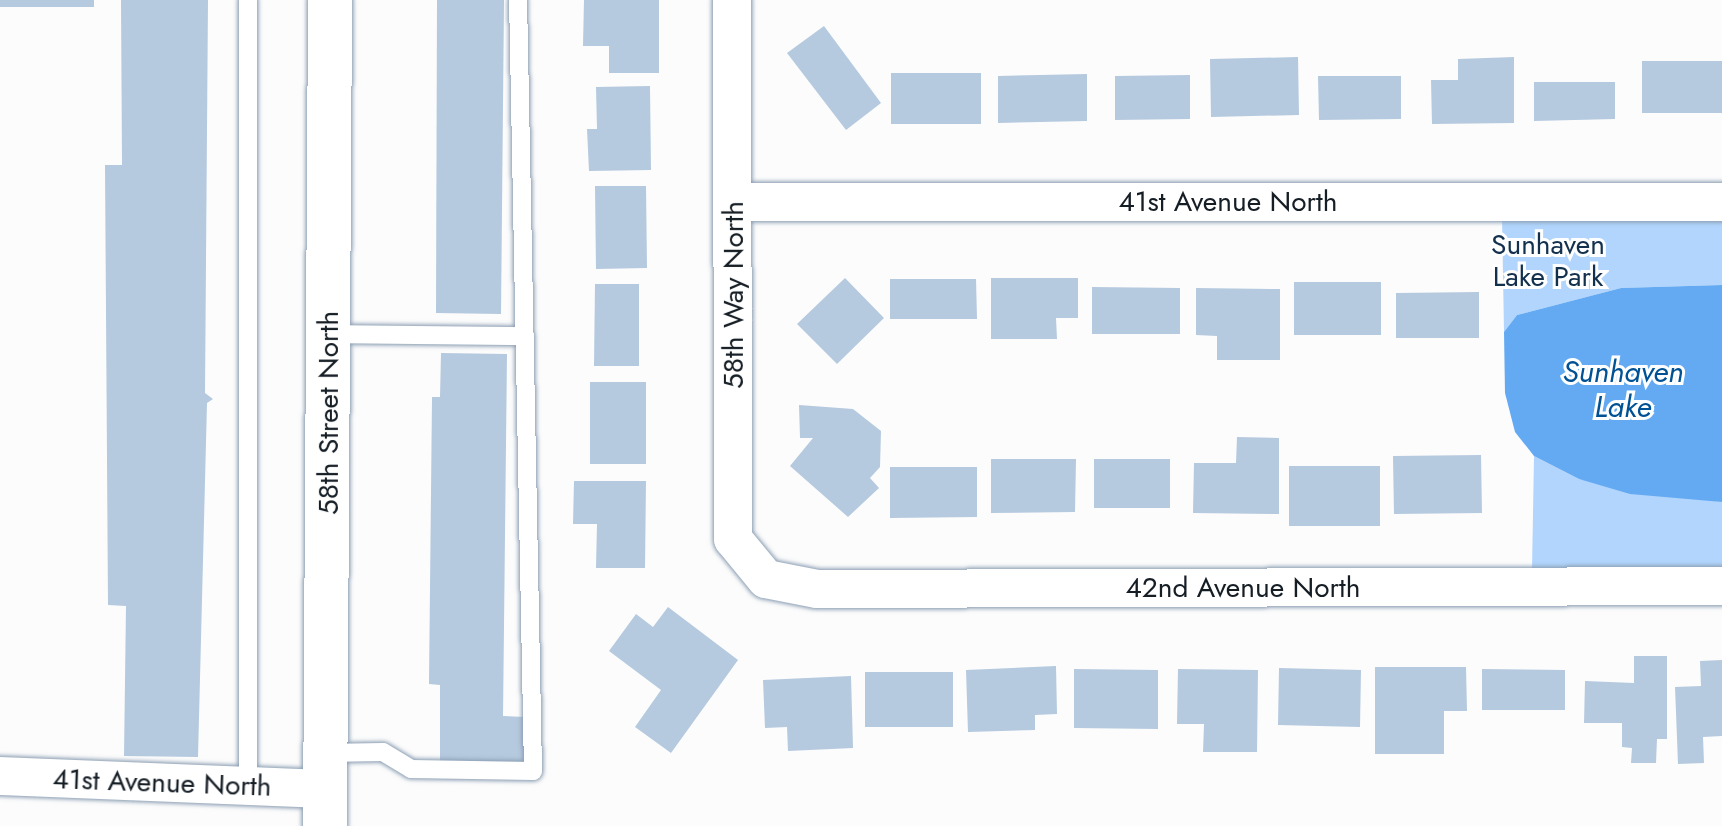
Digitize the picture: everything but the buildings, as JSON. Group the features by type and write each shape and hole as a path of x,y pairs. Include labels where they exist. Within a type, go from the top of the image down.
{"street":[{"name":"58th Street North","path":"325,789 330,0"},
{"name":"58th Way North","path":"732,0 735,202 733,539 766,579"},
{"name":"41st Avenue North","path":"735,202 1722,202"},
{"name":"42nd Avenue North","path":"766,579 817,589 1722,586"},
{"name":"41st Avenue North","path":"0,776 325,789"}],"lane":[{"path":"248,0 248,788"},
{"path":"325,789 383,752 411,769 533,771 518,0"},
{"path":"330,334 525,336"}],"green space":[{"name":"Sunhaven Lake Park","path":"1722,216 1722,285 1621,288 1517,315 1504,332 1502,217"},
{"path":"1534,456 1579,479 1722,502 1722,569 1532,570"}],"water":[{"name":"Sunhaven Lake","path":"1722,285 1722,502 1630,494 1579,479 1534,456 1515,432 1505,393 1504,332 1517,315 1621,288"}]}
